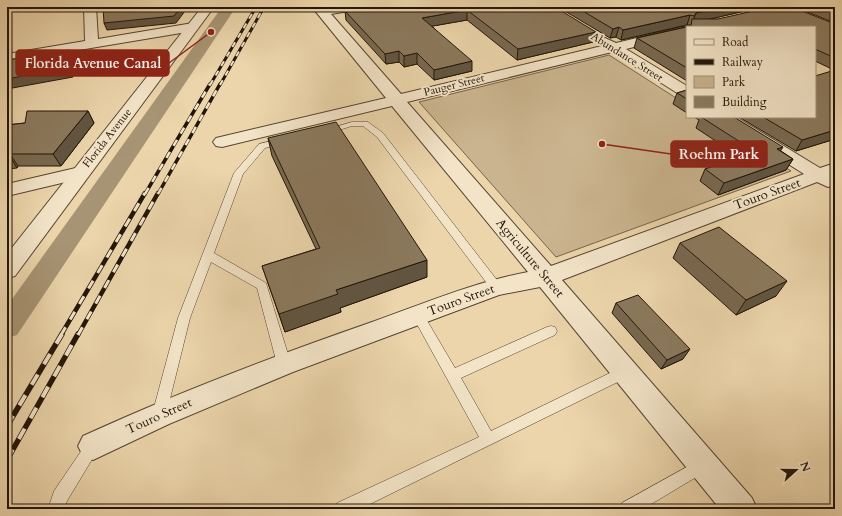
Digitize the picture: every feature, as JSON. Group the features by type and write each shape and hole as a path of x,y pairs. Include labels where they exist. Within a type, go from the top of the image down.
{"street":[{"path":"90,7 92,44"},
{"name":"Florida Avenue","path":"7,270 208,7"},
{"path":"320,10 351,7"},
{"name":"Agriculture Street","path":"320,10 741,509"},
{"path":"7,58 193,27"},
{"name":"Pauger Street","path":"222,142 686,30"},
{"name":"Abundance Street","path":"593,35 686,92"},
{"path":"727,118 830,176"},
{"path":"7,190 80,174"},
{"name":"Touro Street","path":"93,446 159,415 284,364 496,287 546,277 830,176"}],"lane":[{"path":"314,134 352,124 364,124 380,135 496,287"},
{"path":"159,415 184,318 239,173 262,146 292,139"},
{"path":"208,255 262,286 284,364"},
{"path":"418,315 488,440"},
{"path":"452,376 551,331"},
{"path":"343,509 488,440 625,372"},
{"path":"56,509 60,497 93,446"},
{"path":"628,509 703,464"}],"green space":[{"path":"609,55 686,104 686,118 708,118 791,171 556,257 419,102"}],"building":[{"path":"103,7 181,7 174,16 104,23"},
{"path":"365,7 555,7 596,32 518,49 467,10 422,18 472,61 434,70 417,53 404,56 399,51 385,54 345,11"},
{"path":"576,7 724,7 696,13 694,16 690,15 623,30 619,27 613,29"},
{"path":"771,7 792,7 835,24 835,58 816,49 816,26 691,26 692,19 718,19"},
{"path":"823,7 835,7 835,12"},
{"path":"686,27 686,67 637,38"},
{"path":"69,50 69,67 7,79 7,60"},
{"path":"835,70 835,130 802,140 765,118 816,118 816,76"},
{"path":"686,90 686,98 677,93"},
{"path":"27,111 88,111 53,154 10,154 7,156 7,125 25,123"},
{"path":"703,118 736,118 783,147 777,149 793,159 724,183 705,169 756,152"},
{"path":"336,122 427,260 336,290 338,294 279,314 262,266 320,248 268,138"},
{"path":"719,227 787,281 746,300 680,243"},
{"path":"638,295 690,349 667,360 616,303"}],"waterway":[{"path":"7,327 229,7"}],"railway":[{"path":"210,85 256,7"},
{"path":"220,85 264,7"},
{"path":"145,194 210,84"},
{"path":"158,194 220,84"},
{"path":"61,335 145,193"},
{"path":"78,335 158,193"},
{"path":"7,426 62,334"},
{"path":"7,460 78,334"}],"place":[{"name":"Florida Avenue Canal","path":"211,32"},
{"name":"Roehm Park","path":"602,144"}]}
